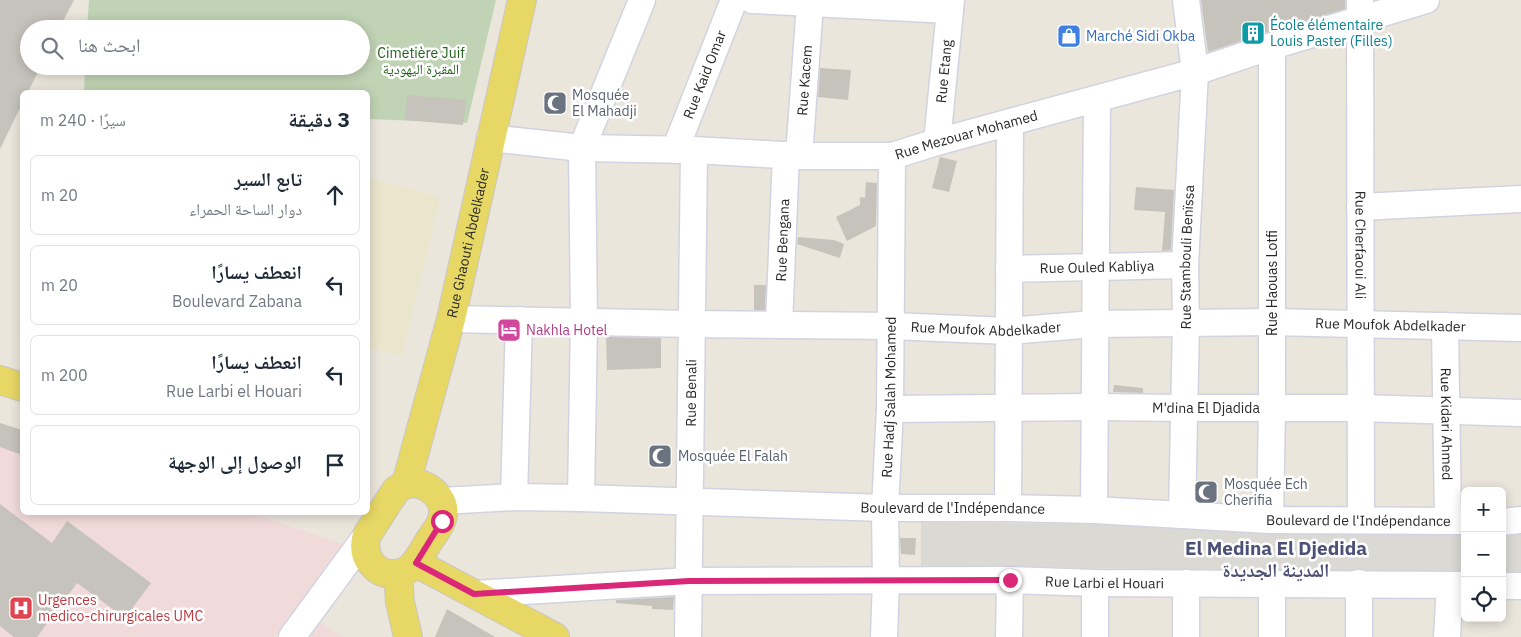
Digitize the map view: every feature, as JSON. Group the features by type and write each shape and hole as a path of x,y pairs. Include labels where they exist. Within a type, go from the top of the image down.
{"main road":[{"name":"Rue Ghaouti Abdelkader","path":"406,484 451,319 522,0"},
{"path":"0,380 20,386"},
{"path":"408,637 400,602 407,569 442,521 443,510 441,501 435,491 426,485 416,483 406,484 376,505 365,543 366,554 370,562 378,570 388,574 407,569 474,594 552,636"}],"street":[{"path":"581,498 584,322 582,148 642,0"},
{"name":"Rue Kaid Omar","path":"684,150 734,0"},
{"path":"752,0 810,4 951,5"},
{"name":"Rue Stambouli Benïssa","path":"1182,515 1186,323 1184,265 1196,72 1186,0"},
{"name":"Rue Mezouar Mohamed","path":"490,138 582,148 684,150 792,156 892,156 1196,72 1272,46 1360,10 1426,0"},
{"name":"Rue Kacem","path":"792,156 810,4"},
{"name":"Rue Etang","path":"938,142 951,5"},
{"name":"Rue Cherfaoui Ali","path":"1360,10 1361,520"},
{"name":"Rue Haouas Lotfi","path":"1270,520 1272,408 1272,46"},
{"path":"1094,510 1097,99"},
{"path":"1008,508 1010,123"},
{"name":"Rue Benali","path":"684,150 690,324 691,501 688,637"},
{"name":"Rue Bengana","path":"779,325 792,156"},
{"name":"Rue Hadj Salah Mohamed","path":"884,637 886,581 884,508 890,409 892,326 892,156"},
{"path":"1360,207 1521,199"},
{"name":"Rue Ouled Kabliya","path":"1009,269 1184,265"},
{"name":"Rue Moufok Abdelkader","path":"451,319 892,326 1008,331 1094,324 1272,322 1521,328"},
{"path":"514,497 519,320"},
{"name":"Rue Kidari Ahmed","path":"1445,326 1445,411 1456,521"},
{"name":"M'dina El Djadida","path":"890,409 1095,407 1360,408 1521,413"},
{"name":"Boulevard de l'Indépendance","path":"441,501 514,497 581,498 884,508 1094,510 1270,520 1456,521"},
{"path":"1506,522 1521,520"},
{"path":"292,637 367,535"},
{"path":"1009,637 1010,580"},
{"name":"Rue Larbi el Houari","path":"474,594 689,581 1010,580 1096,583 1457,585"},
{"path":"1095,637 1096,583"},
{"path":"1186,583 1186,637"},
{"path":"1359,583 1359,637"},
{"path":"1272,584 1272,637"},
{"path":"1447,637 1457,585"},
{"path":"1506,586 1521,586"}],"shaded area":[{"path":"370,179 440,197 402,356 370,348"},
{"path":"0,427 20,433 20,515 257,515 342,544 274,637 0,637"},
{"path":"921,522 1461,529 1461,573 921,566"},
{"path":"1506,529 1521,530 1521,574 1506,574"},
{"path":"317,620 343,637 305,637"}],"green space":[{"name":"Cimetière Juif المقبرة اليهودية","path":"89,0 496,0 467,123 370,119 370,90 84,90 85,75 370,75 370,20 88,20"}],"building":[{"path":"0,0 74,0 64,20 20,20 20,75 36,75 29,90 20,90 20,108 0,149"},
{"path":"1201,0 1345,0 1345,9 1208,52"},
{"path":"820,68 851,70 848,100 818,97"},
{"path":"407,95 466,100 463,125 405,120"},
{"path":"940,157 957,161 949,192 932,188"},
{"path":"866,182 877,183 876,226 847,241 836,217 860,205 860,197 865,198"},
{"path":"1136,187 1174,190 1171,250 1162,251 1165,212 1134,210"},
{"path":"798,237 834,240 844,244 840,258 797,244"},
{"path":"754,285 766,285 765,310 754,310"},
{"path":"606,337 661,338 661,368 607,370"},
{"path":"1114,385 1143,388 1143,393 1113,392"},
{"path":"0,423 20,429 20,454 0,447"},
{"path":"0,504 52,543 67,521 151,583 125,618 77,583 37,637 14,637 0,626"},
{"path":"900,538 916,538 915,555 901,554"},
{"path":"674,597 673,610 652,609 652,606 616,603 616,600"},
{"path":"447,609 495,637 435,637"}],"place":[{"name":"École élémentaire Louis Paster (Filles)","path":"1253,33"},
{"name":"Marché Sidi Okba","path":"1069,36"},
{"name":"Mosquée El Mahadji","path":"555,103"},
{"name":"Nakhla Hotel","path":"509,330"},
{"name":"Mosquée El Falah","path":"660,456"},
{"name":"Mosquée Ech Cherifia","path":"1206,492"},
{"name":"Urgences medico-chirurgicales UMC","path":"21,608"}],"district":[{"name":"El Medina El Djedida المدينة الجديدة","path":"1276,559"}],"route":[{"path":"442,521 416,563 474,594 689,581 1010,580"}]}
